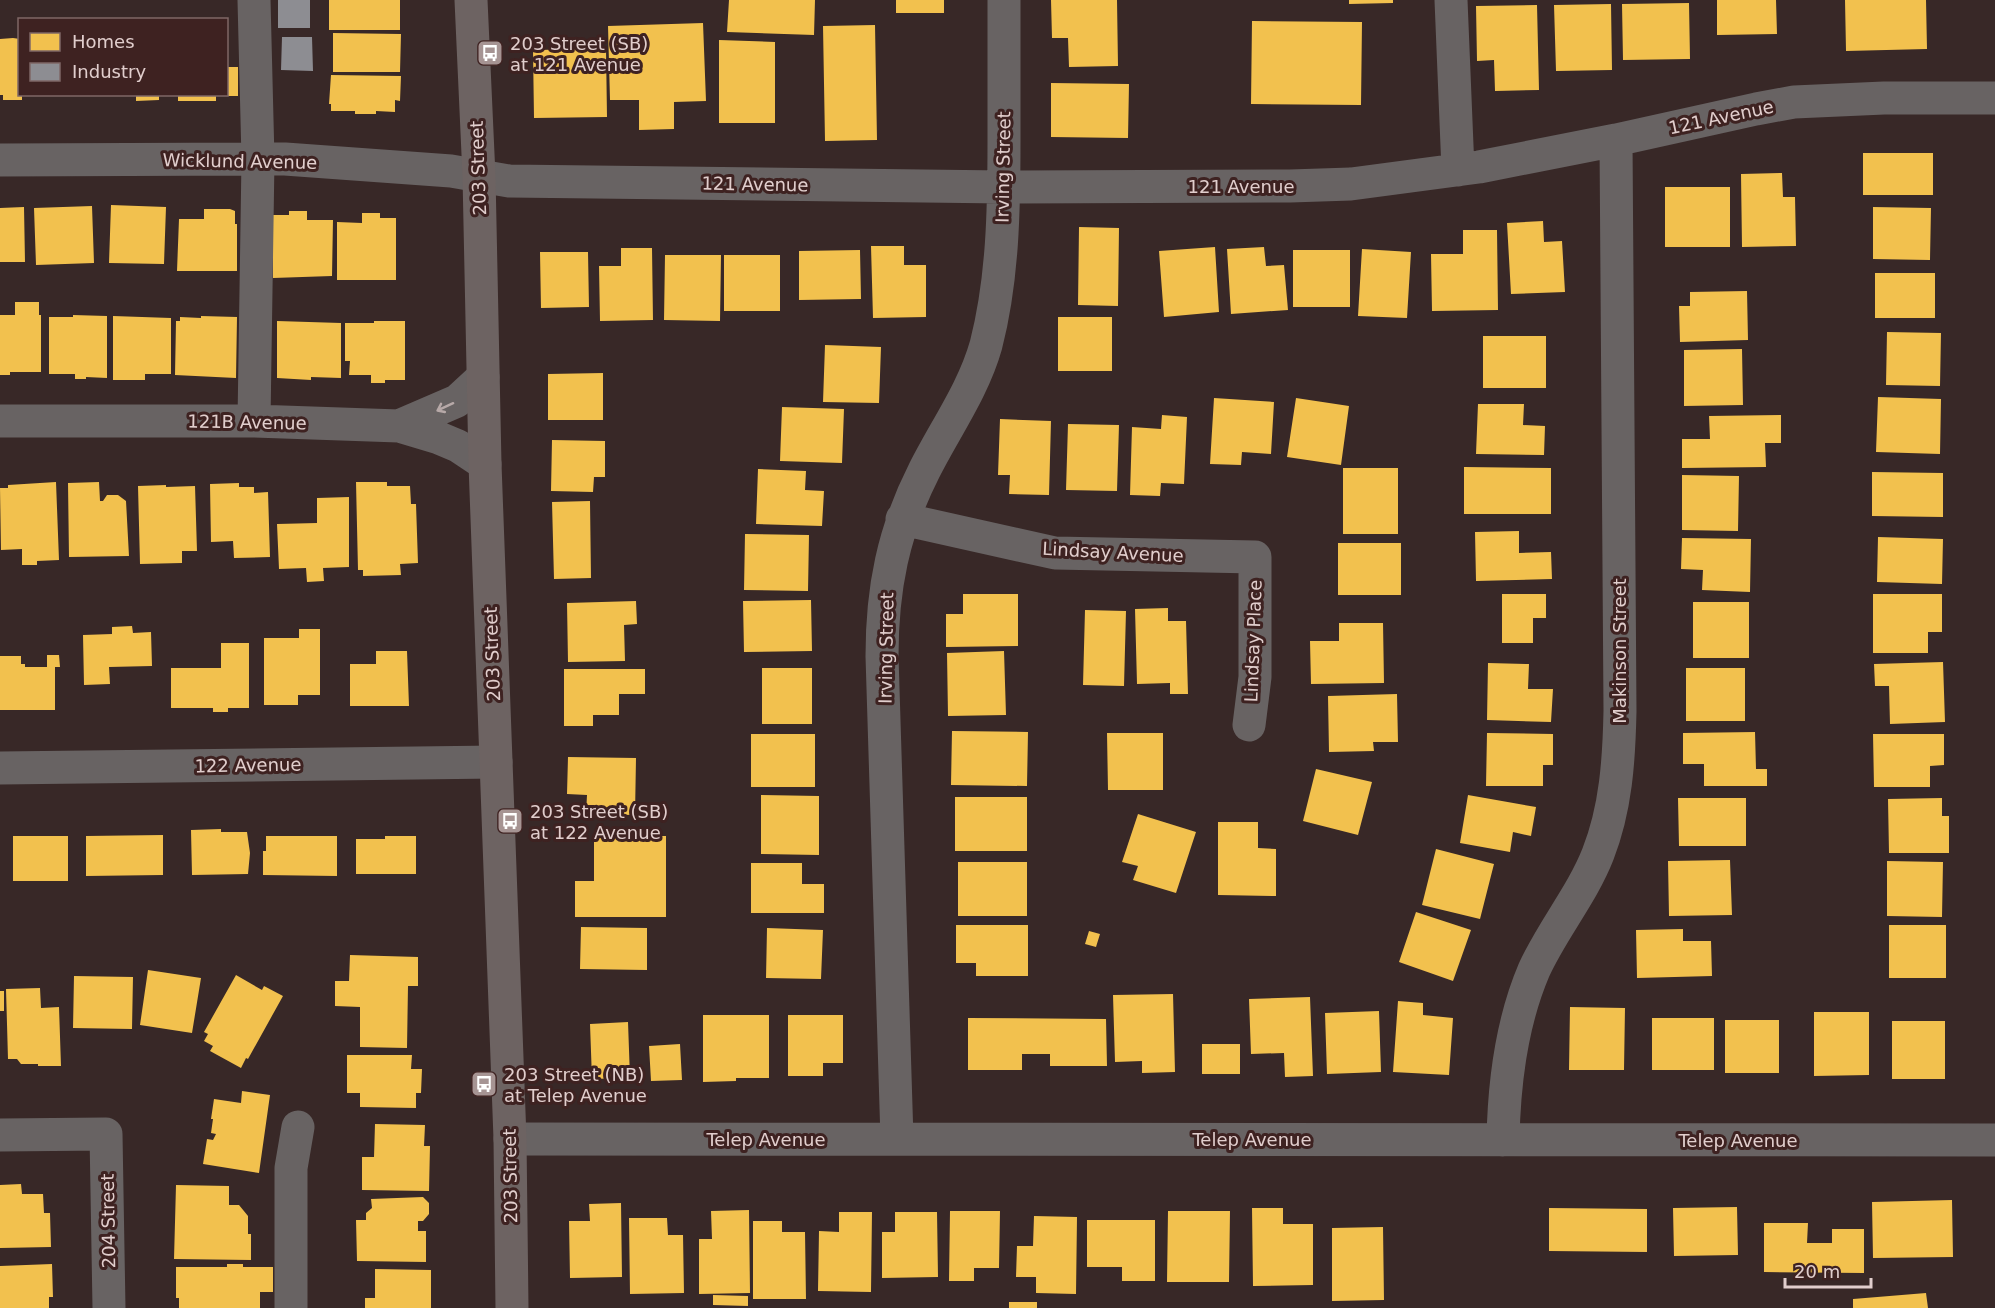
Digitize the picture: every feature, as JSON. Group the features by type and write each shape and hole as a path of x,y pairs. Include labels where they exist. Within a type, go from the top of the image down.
{"main road":[{"name":"203 Street","path":"471,0 479,176 485,464 510,1139 512,1308"}],"street":[{"path":"254,0 258,159 254,421"},
{"name":"Irving Street","path":"897,1139 882,621 888,575 902,519 975,376 985,347 996,300 1004,186 1004,0"},
{"path":"1450,0 1458,170"},
{"name":"121 Avenue","path":"479,176 509,181 1004,186 1351,184 1458,170 1616,140 1756,108 1794,102 1884,98 1995,98"},
{"name":"Makinson Street","path":"1503,1140 1508,1061 1524,999 1535,969 1598,855 1616,786 1620,711 1616,140"},
{"name":"Wicklund Avenue","path":"0,160 258,159 452,171 479,176"},
{"path":"399,426 464,397 483,376"},
{"name":"121B Avenue","path":"0,421 254,421 399,426 458,446 485,464"},
{"name":"Lindsay Avenue","path":"902,519 1055,553 1255,557"},
{"name":"Lindsay Place","path":"1249,726 1255,677 1255,557"},
{"name":"122 Avenue","path":"0,768 496,762"},
{"path":"291,1308 291,1168 298,1127"},
{"name":"204 Street","path":"0,1135 106,1134 109,1308"},
{"name":"Telep Avenue","path":"510,1139 1995,1140"}],"building: Homes":[{"path":"329,0 400,0 400,30 329,30"},
{"path":"729,0 815,0 814,35 727,32"},
{"path":"896,0 944,0 944,13 896,13"},
{"path":"1051,0 1117,0 1118,66 1069,67 1068,38 1052,38"},
{"path":"1349,0 1393,0 1393,3 1349,4"},
{"path":"1717,0 1776,0 1777,34 1717,35"},
{"path":"1845,0 1926,0 1927,49 1846,51"},
{"path":"1689,3 1690,59 1623,60 1622,4"},
{"path":"1611,4 1612,70 1556,71 1554,5"},
{"path":"1537,5 1539,90 1495,91 1494,60 1477,61 1476,6"},
{"path":"1252,21 1362,22 1361,105 1251,104"},
{"path":"703,23 706,101 674,102 674,129 639,130 639,100 610,100 608,26"},
{"path":"875,25 877,140 825,141 823,26"},
{"path":"333,33 401,34 400,72 333,72"},
{"path":"0,39 18,39 18,96 22,96 22,100 3,100 3,95 0,95"},
{"path":"719,40 775,42 775,123 719,123"},
{"path":"606,49 607,117 534,118 533,50"},
{"path":"228,67 238,67 238,96 228,96"},
{"path":"331,75 401,76 400,101 395,100 395,112 376,111 376,114 355,114 355,111 331,111 331,104 329,104"},
{"path":"1051,83 1129,84 1128,138 1051,137"},
{"path":"136,96 159,96 159,100 136,101"},
{"path":"178,96 216,96 216,101 178,101"},
{"path":"1863,153 1933,153 1933,195 1863,195"},
{"path":"1782,173 1783,197 1795,197 1796,246 1742,247 1741,174"},
{"path":"1665,187 1730,187 1730,247 1665,247"},
{"path":"111,205 166,207 164,264 109,263"},
{"path":"92,206 94,263 36,265 34,208"},
{"path":"24,207 25,262 0,262 0,208"},
{"path":"1873,207 1931,208 1930,260 1873,259"},
{"path":"204,209 235,211 237,271 177,271 179,219 204,219"},
{"path":"289,211 307,211 307,220 333,220 332,276 273,278 273,215 289,215"},
{"path":"362,213 380,213 380,218 396,218 396,280 337,280 337,222 362,223"},
{"path":"1543,221 1544,242 1562,241 1565,292 1511,294 1507,223"},
{"path":"1079,227 1119,228 1118,306 1078,305"},
{"path":"1463,230 1497,230 1498,310 1432,311 1431,254 1463,254"},
{"path":"871,246 904,246 904,265 926,265 926,317 873,318"},
{"path":"1215,247 1219,312 1164,317 1159,251"},
{"path":"1264,247 1266,266 1284,265 1288,310 1231,314 1227,249"},
{"path":"621,248 652,248 653,320 600,321 599,266 621,266"},
{"path":"1362,249 1411,252 1407,318 1358,316"},
{"path":"860,250 861,299 799,300 799,251"},
{"path":"1293,250 1350,250 1350,307 1293,307"},
{"path":"540,252 588,252 589,307 541,308"},
{"path":"665,255 721,255 720,321 664,320"},
{"path":"724,255 780,255 780,311 724,311"},
{"path":"1875,273 1935,273 1935,318 1875,318"},
{"path":"1747,291 1748,340 1680,342 1679,306 1690,306 1690,292"},
{"path":"15,302 39,302 41,372 10,372 10,375 0,375 0,315 15,315"},
{"path":"73,315 107,316 107,378 75,379 75,374 49,374 49,317 73,317"},
{"path":"113,316 171,318 171,374 145,374 145,380 113,380"},
{"path":"201,316 237,317 236,378 175,375 176,321 180,321 180,317 201,318"},
{"path":"1058,317 1112,317 1112,371 1058,371"},
{"path":"277,321 341,323 341,378 311,377 311,380 277,378"},
{"path":"374,321 405,321 405,380 371,383 371,375 349,375 350,361 345,361 345,323 374,323"},
{"path":"1887,332 1941,333 1940,386 1886,385"},
{"path":"1483,336 1546,336 1546,388 1483,388"},
{"path":"825,345 881,347 879,403 823,402"},
{"path":"1742,349 1743,405 1684,406 1684,350"},
{"path":"603,373 603,420 548,420 548,374"},
{"path":"1878,397 1941,399 1940,454 1876,452"},
{"path":"1214,398 1274,402 1271,454 1242,452 1241,465 1210,464"},
{"path":"1296,398 1349,406 1341,465 1287,457"},
{"path":"1478,404 1524,404 1523,425 1545,426 1544,455 1476,454"},
{"path":"782,407 844,409 842,463 780,461"},
{"path":"1162,415 1187,417 1184,484 1161,483 1160,496 1130,495 1132,427 1161,429"},
{"path":"1781,415 1781,443 1765,443 1766,467 1682,468 1682,439 1710,439 1709,416"},
{"path":"1000,419 1051,421 1049,495 1009,494 1010,475 998,475"},
{"path":"1068,424 1119,425 1117,491 1066,490"},
{"path":"552,440 605,441 605,477 594,477 593,492 551,491"},
{"path":"1464,467 1551,468 1551,514 1464,514"},
{"path":"1343,468 1398,468 1398,534 1343,534"},
{"path":"758,469 806,471 805,490 824,491 822,526 756,524"},
{"path":"1872,472 1943,473 1943,517 1872,516"},
{"path":"1682,475 1739,476 1738,531 1682,530"},
{"path":"56,482 59,560 37,561 37,565 22,565 22,549 1,550 0,488 8,488 8,485"},
{"path":"99,482 100,501 103,501 107,495 118,495 126,501 129,556 69,557 68,483"},
{"path":"356,482 387,482 387,486 410,486 411,504 416,504 418,563 400,564 401,575 363,576 363,570 358,570"},
{"path":"239,483 239,487 254,487 254,493 268,492 270,557 234,558 233,541 211,542 210,484"},
{"path":"166,485 166,487 195,486 197,551 182,551 182,563 140,564 138,486"},
{"path":"349,497 349,567 323,568 324,581 307,582 306,568 279,569 277,524 317,523 317,498"},
{"path":"590,501 591,578 554,579 552,502"},
{"path":"1519,531 1519,553 1551,552 1552,579 1476,581 1475,532"},
{"path":"745,534 809,535 808,591 744,590"},
{"path":"1878,537 1943,539 1942,584 1877,582"},
{"path":"1682,538 1751,539 1750,592 1702,590 1703,570 1681,569"},
{"path":"1338,543 1401,543 1401,595 1338,595"},
{"path":"963,594 1018,594 1018,646 946,647 946,614 963,614"},
{"path":"1502,594 1546,594 1546,618 1533,618 1533,643 1502,643"},
{"path":"1873,594 1942,594 1942,632 1928,632 1928,653 1873,653"},
{"path":"811,600 812,651 744,652 743,601"},
{"path":"636,601 637,624 624,625 625,661 568,662 567,603"},
{"path":"1693,602 1749,602 1749,658 1693,658"},
{"path":"1168,608 1168,621 1186,621 1188,694 1170,694 1170,683 1137,684 1135,609"},
{"path":"1085,610 1126,611 1124,686 1083,685"},
{"path":"1339,623 1383,623 1384,683 1311,684 1310,641 1339,641"},
{"path":"132,626 133,633 151,632 152,666 109,667 110,684 84,685 83,635 112,634 112,627"},
{"path":"299,629 320,629 320,695 298,695 298,705 264,705 264,638 299,638"},
{"path":"221,643 249,643 249,708 228,708 228,712 213,712 213,708 171,708 171,668 221,668"},
{"path":"376,651 407,651 409,706 350,706 350,664 376,664"},
{"path":"1004,651 1006,715 948,716 947,653"},
{"path":"47,655 59,655 60,667 55,667 55,710 0,710 0,656 21,656 21,664 25,664 25,667 47,667"},
{"path":"1943,662 1945,722 1890,724 1889,686 1875,686 1874,664"},
{"path":"1488,663 1529,664 1528,689 1553,689 1551,722 1487,720"},
{"path":"762,668 812,668 812,724 762,724"},
{"path":"1686,668 1745,668 1745,721 1686,721"},
{"path":"564,669 645,669 645,694 619,694 619,715 593,715 593,726 564,726"},
{"path":"1397,694 1398,742 1373,742 1374,751 1329,752 1328,696"},
{"path":"952,731 1028,732 1027,786 951,785"},
{"path":"1755,732 1756,769 1767,769 1767,786 1704,786 1704,764 1683,764 1683,733"},
{"path":"1107,733 1163,733 1163,790 1108,790"},
{"path":"1487,733 1553,734 1553,765 1543,765 1543,786 1486,786"},
{"path":"751,734 815,734 815,787 751,787"},
{"path":"1873,734 1944,734 1944,765 1930,766 1930,787 1874,787"},
{"path":"568,757 636,758 635,815 586,814 587,795 567,794"},
{"path":"1316,769 1372,782 1358,835 1303,821"},
{"path":"761,795 819,796 819,855 761,854"},
{"path":"1468,795 1536,807 1531,836 1513,832 1510,852 1460,843"},
{"path":"955,797 1027,797 1027,851 955,851"},
{"path":"1678,798 1746,798 1746,846 1679,846"},
{"path":"1942,798 1942,816 1949,816 1949,853 1889,853 1888,799"},
{"path":"1138,814 1196,832 1176,893 1133,880 1138,866 1122,862"},
{"path":"1218,822 1258,822 1258,848 1276,849 1276,896 1218,895"},
{"path":"221,829 221,832 247,832 250,853 248,874 192,875 191,830"},
{"path":"163,835 163,875 86,876 86,836"},
{"path":"13,836 68,836 68,881 13,881"},
{"path":"266,836 337,836 337,876 263,875 263,851 266,851"},
{"path":"385,836 416,836 416,874 356,874 356,839 385,839"},
{"path":"594,836 666,836 666,917 575,917 575,881 594,881"},
{"path":"1436,849 1494,864 1480,919 1422,905"},
{"path":"1730,860 1732,915 1669,916 1668,861"},
{"path":"1887,861 1943,862 1942,917 1887,916"},
{"path":"958,862 1027,862 1027,916 958,916"},
{"path":"751,863 802,863 802,884 824,884 824,913 751,913"},
{"path":"1416,912 1471,930 1453,981 1399,962"},
{"path":"956,925 1028,925 1028,976 976,976 976,963 956,963"},
{"path":"1889,925 1946,925 1946,978 1889,978"},
{"path":"581,927 647,928 647,970 580,969"},
{"path":"767,928 823,930 821,979 766,978"},
{"path":"1683,929 1683,941 1711,941 1712,976 1637,978 1636,930"},
{"path":"1089,931 1100,934 1096,947 1085,944"},
{"path":"350,955 418,957 418,986 408,986 407,1048 360,1047 360,1007 335,1006 335,981 349,981"},
{"path":"148,970 201,978 192,1033 140,1025"},
{"path":"236,975 262,990 264,986 283,996 241,1068 210,1051 213,1046 204,1041 208,1034 204,1032"},
{"path":"74,976 133,977 132,1029 73,1028"},
{"path":"40,988 41,1008 59,1007 61,1066 21,1064 17,1059 8,1059 6,989"},
{"path":"0,991 4,991 4,1011 0,1011"},
{"path":"1173,994 1175,1072 1142,1073 1142,1061 1115,1062 1113,995"},
{"path":"1310,997 1313,1076 1285,1077 1284,1053 1251,1054 1249,999"},
{"path":"1398,1001 1423,1003 1423,1015 1453,1018 1449,1075 1393,1072"},
{"path":"1570,1007 1625,1008 1624,1070 1569,1070"},
{"path":"1379,1011 1381,1072 1327,1074 1325,1013"},
{"path":"1814,1012 1869,1012 1869,1075 1814,1076"},
{"path":"703,1015 769,1015 769,1078 736,1078 736,1081 703,1082"},
{"path":"788,1015 843,1015 843,1063 823,1063 823,1076 788,1076"},
{"path":"968,1018 1106,1019 1107,1066 1050,1066 1050,1054 1022,1054 1022,1070 968,1070"},
{"path":"1652,1018 1714,1018 1714,1070 1652,1070"},
{"path":"1725,1020 1779,1020 1779,1073 1725,1073"},
{"path":"1892,1021 1945,1021 1945,1079 1892,1079"},
{"path":"628,1022 630,1078 592,1079 590,1024"},
{"path":"680,1044 682,1080 651,1081 649,1046"},
{"path":"1202,1044 1240,1044 1240,1074 1202,1074"},
{"path":"347,1055 412,1055 411,1069 422,1069 421,1093 416,1093 416,1108 360,1107 360,1093 347,1093"},
{"path":"242,1091 270,1095 259,1173 203,1164 207,1139 213,1140 216,1134 211,1133 214,1099 241,1103"},
{"path":"375,1124 425,1125 424,1146 430,1146 429,1191 362,1190 362,1157 374,1157"},
{"path":"21,1184 22,1194 43,1194 44,1213 50,1213 51,1247 0,1248 0,1185"},
{"path":"176,1185 229,1186 229,1205 239,1205 248,1216 251,1260 174,1259"},
{"path":"423,1197 429,1203 429,1214 423,1221 418,1221 418,1231 426,1231 426,1262 357,1261 356,1220 366,1220 366,1213 372,1208 371,1199"},
{"path":"1952,1200 1953,1257 1873,1258 1872,1202"},
{"path":"621,1203 622,1277 570,1278 569,1221 590,1221 589,1204"},
{"path":"1737,1207 1738,1255 1674,1256 1673,1208"},
{"path":"1252,1208 1283,1208 1283,1224 1313,1224 1313,1285 1253,1286"},
{"path":"1549,1208 1647,1209 1647,1252 1549,1251"},
{"path":"749,1210 750,1293 699,1294 699,1239 712,1239 711,1211"},
{"path":"950,1211 1000,1211 999,1268 974,1268 974,1281 949,1281"},
{"path":"1168,1211 1230,1211 1229,1282 1167,1282"},
{"path":"839,1212 872,1212 871,1292 818,1291 819,1231 839,1232"},
{"path":"895,1212 937,1212 938,1277 882,1278 882,1232 895,1232"},
{"path":"1034,1216 1077,1217 1076,1294 1036,1293 1036,1277 1016,1277 1017,1246 1033,1246"},
{"path":"629,1218 667,1218 668,1235 683,1235 684,1293 630,1294"},
{"path":"1087,1220 1155,1220 1155,1281 1122,1281 1122,1267 1087,1267"},
{"path":"753,1221 782,1221 782,1232 805,1232 806,1299 753,1299"},
{"path":"1764,1223 1808,1223 1807,1243 1832,1243 1832,1229 1864,1229 1864,1273 1764,1272"},
{"path":"1383,1227 1384,1300 1332,1301 1332,1228"},
{"path":"52,1264 53,1297 49,1297 49,1308 0,1308 0,1266"},
{"path":"227,1264 243,1264 243,1267 273,1267 273,1292 260,1292 260,1308 179,1308 179,1298 176,1298 176,1267 227,1267"},
{"path":"375,1269 431,1270 431,1308 365,1308 365,1298 375,1298"},
{"path":"1926,1293 1928,1308 1853,1308 1853,1299"},
{"path":"713,1295 748,1296 748,1306 713,1305"},
{"path":"1009,1302 1037,1302 1037,1308 1009,1308"}],"building: Industry":[{"path":"278,0 310,0 310,28 278,28"},
{"path":"282,37 312,37 313,71 281,70"}],"place":[{"name":"203 Street (SB) at 121 Avenue","path":"490,53"},
{"name":"203 Street (SB) at 122 Avenue","path":"510,821"},
{"name":"203 Street (NB) at Telep Avenue","path":"484,1084"}]}
